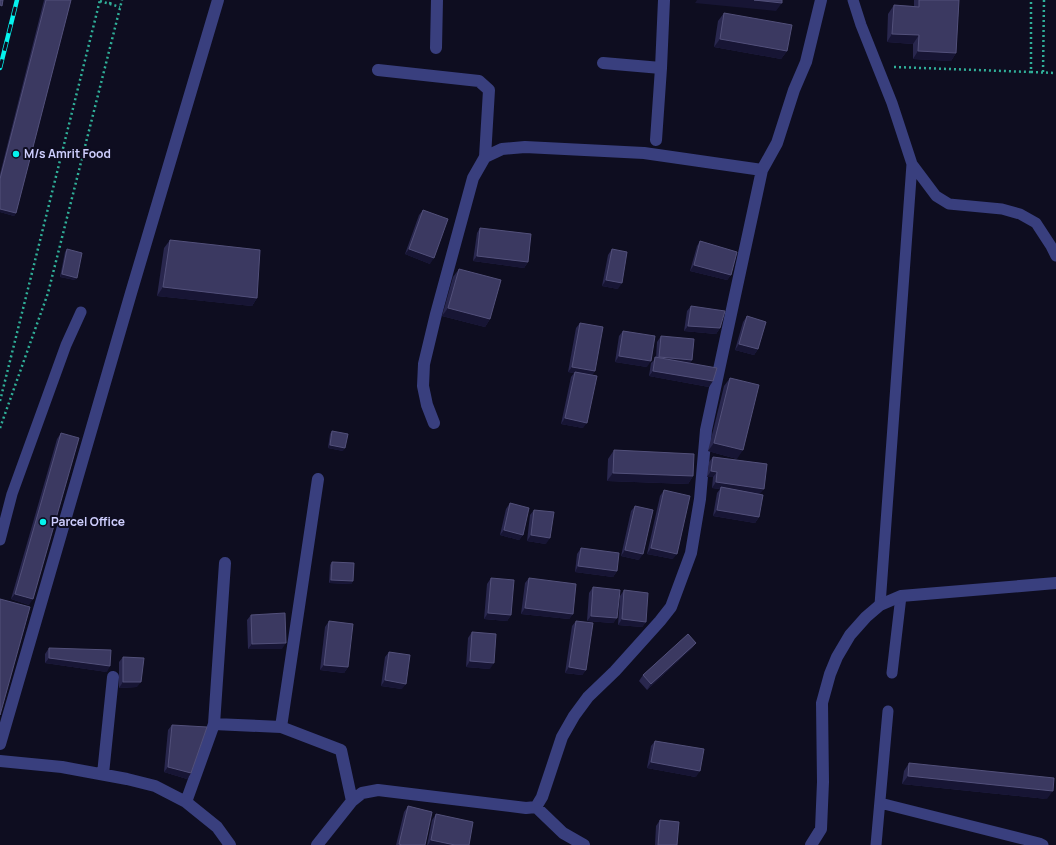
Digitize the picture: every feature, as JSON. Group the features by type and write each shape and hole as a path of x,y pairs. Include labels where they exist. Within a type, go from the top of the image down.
{"street":[{"path":"0,744 218,0"},
{"path":"436,48 437,0"},
{"path":"656,140 664,0"},
{"path":"536,807 542,797 562,737 574,716 588,697 616,671 671,607 691,553 700,498 706,430 762,170 777,143 794,90 806,62 821,0"},
{"path":"603,63 661,68"},
{"path":"378,70 479,82 485,85 489,90 485,158 473,178 424,364 423,386 427,405 434,423"},
{"path":"485,158 502,149 525,147 644,153 762,170"},
{"path":"281,727 318,479"},
{"path":"186,802 214,724 225,563"},
{"path":"811,845 821,829 823,782 822,703 830,674 837,657 850,635 866,617 880,605 901,596 1056,583"},
{"path":"103,774 113,677"},
{"path":"214,724 281,727 342,750 352,800"},
{"path":"0,761 62,767 103,774 155,786 186,802 217,828 230,845"},
{"path":"317,845 352,800 362,793 378,790 526,808 536,807 563,833 584,845"}],"lane":[{"path":"853,0 861,25 892,103 912,164 936,196 949,204 1002,209 1020,214 1036,223 1052,246 1056,256"},
{"path":"880,605 912,164"},
{"path":"0,540 12,494 66,345 81,312"},
{"path":"892,673 901,596"},
{"path":"876,845 888,711"},
{"path":"880,803 1043,845"}],"path":[{"path":"110,4 111,0"},
{"path":"0,428 48,293 122,0"},
{"path":"1031,0 1031,72"},
{"path":"1043,72 1044,0"},
{"path":"0,400 100,1 120,7"},
{"path":"877,67 1056,72"}],"building":[{"path":"0,0 3,0 2,6 0,5"},
{"path":"46,0 71,0 16,213 0,209 0,179"},
{"path":"754,0 782,0 782,3"},
{"path":"919,0 959,0 956,53 918,51 919,35 892,34 894,5 919,7"},
{"path":"724,13 792,25 787,51 720,39"},
{"path":"423,210 448,219 434,258 409,249"},
{"path":"480,228 531,234 528,262 477,256"},
{"path":"170,240 260,250 257,298 163,287"},
{"path":"700,241 737,252 731,275 694,265"},
{"path":"67,249 82,253 77,278 62,274"},
{"path":"612,249 627,252 622,283 606,280"},
{"path":"459,269 501,280 490,319 448,308"},
{"path":"691,306 725,311 720,328 688,326"},
{"path":"747,316 766,322 758,349 739,344"},
{"path":"580,323 603,327 595,371 572,367"},
{"path":"623,331 655,336 651,361 619,356"},
{"path":"661,336 694,339 692,360 659,357"},
{"path":"655,357 717,368 713,381 653,371"},
{"path":"575,372 597,376 587,423 565,418"},
{"path":"730,378 759,385 743,450 714,443"},
{"path":"332,431 348,434 345,448 330,445"},
{"name":"Parcel Office","path":"61,433 79,438 33,599 15,594"},
{"path":"614,450 694,454 693,476 613,473"},
{"path":"713,457 767,464 764,489 716,482 717,472 711,471"},
{"path":"721,487 763,495 759,517 717,510"},
{"path":"664,490 690,496 677,554 651,548"},
{"path":"510,503 529,508 523,535 504,530"},
{"path":"635,506 653,510 643,554 625,550"},
{"path":"534,510 554,512 550,538 531,535"},
{"path":"581,548 619,553 617,571 578,566"},
{"path":"332,562 354,563 353,581 331,580"},
{"path":"491,578 514,580 511,615 488,613"},
{"path":"529,578 576,584 573,614 525,608"},
{"path":"593,587 620,590 617,618 591,616"},
{"path":"624,590 648,593 646,622 622,619"},
{"path":"0,599 30,607 0,715"},
{"path":"285,613 286,643 252,644 251,615"},
{"path":"329,621 353,624 348,667 324,665"},
{"path":"576,621 593,623 586,670 569,667"},
{"path":"472,632 496,634 494,663 470,661"},
{"path":"688,634 696,643 651,684 643,675"},
{"path":"49,648 111,650 110,666 49,658"},
{"path":"389,652 410,655 406,684 385,680"},
{"path":"123,657 144,658 141,682 123,682"},
{"path":"172,725 207,727 191,773 168,767"},
{"path":"655,741 704,749 700,771 651,762"},
{"path":"909,763 1054,778 1053,791 908,776"},
{"path":"408,806 432,812 425,845 399,844"},
{"path":"436,814 473,822 469,845 455,845 431,840"},
{"path":"660,820 679,822 677,845 658,845"}],"railway":[{"path":"0,68 17,0"}],"place":[{"name":"M/s Amrit Food","path":"16,154"},
{"name":"Parcel Office","path":"43,522"}]}
